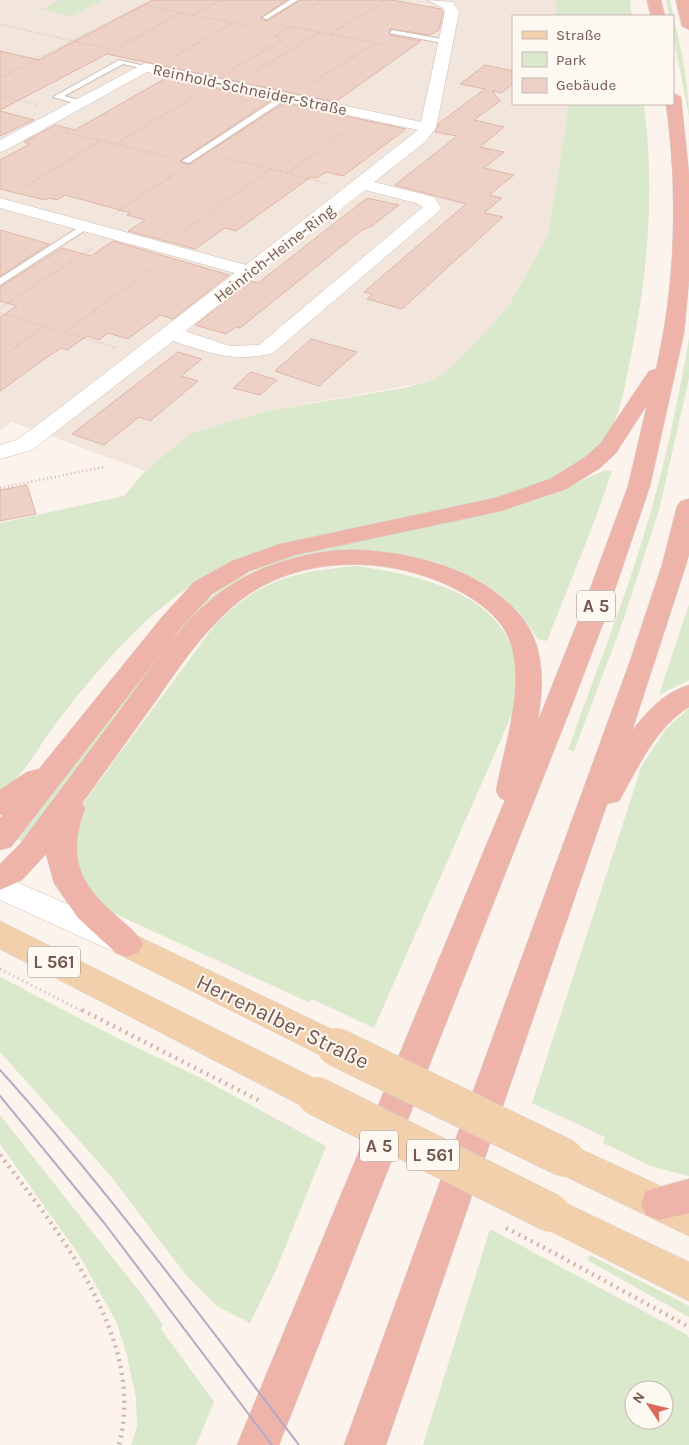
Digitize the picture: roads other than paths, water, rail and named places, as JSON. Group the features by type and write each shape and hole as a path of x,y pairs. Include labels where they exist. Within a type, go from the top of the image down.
{"highway":[{"path":"654,0 658,15"},
{"path":"683,0 689,26"},
{"name":"A 5","path":"258,1445 593,616 636,494 674,332 681,267 682,198 678,131 674,104"},
{"path":"0,839 190,599 214,580 241,566 289,549 501,504 558,484 592,463 608,448 667,356"},
{"path":"365,1445 646,652 674,565 689,506"},
{"path":"0,878 11,872 22,862 74,794 186,639 212,610 238,590 266,575 295,565 327,559 359,557 420,566 473,588 492,600 508,617 521,638 529,663 528,693 500,847"},
{"path":"572,858 643,733 676,700 689,694"},
{"path":"0,804 60,762"},
{"path":"74,794 61,835 61,859 65,875 74,892 94,915 127,944"}],"main road":[{"name":"L 561","path":"0,934 316,1096 547,1230 689,1282"},
{"name":"Herrenalber Straße","path":"127,944 565,1158 679,1206"}],"street":[{"path":"428,128 447,42 452,8 435,0"},
{"name":"Reinhold-Schneider-Straße","path":"0,147 145,67 287,96 428,128"},
{"name":"Heinrich-Heine-Ring","path":"0,452 24,444 43,432 419,139 428,128"},
{"path":"170,333 240,353 257,352 266,349 432,208 428,201 422,199 358,187"},
{"path":"0,204 249,271"},
{"name":"Herrenalber Straße","path":"0,887 127,944"}],"lane":[{"path":"265,18 295,0"},
{"path":"392,32 447,42"},
{"path":"78,103 57,97 122,62 145,67"},
{"path":"186,161 287,96"},
{"path":"0,282 84,227"}],"tram line":[{"path":"0,1070 116,1207 299,1445"},
{"path":"0,1096 105,1224 272,1445"}]}
